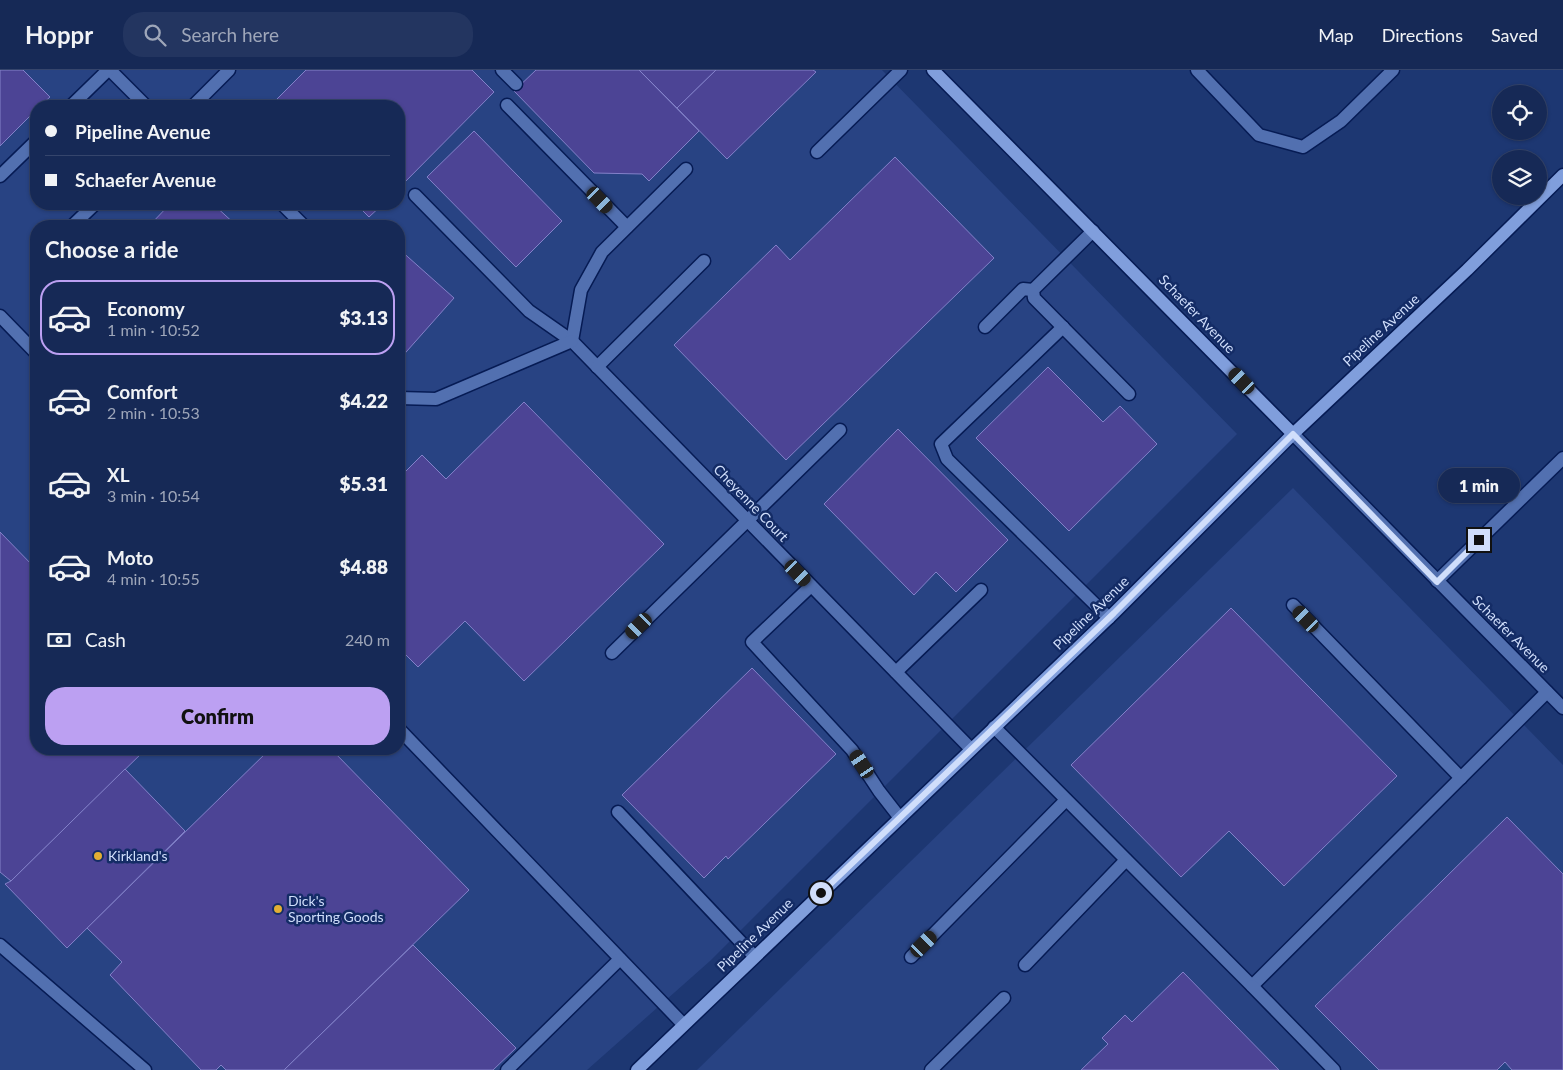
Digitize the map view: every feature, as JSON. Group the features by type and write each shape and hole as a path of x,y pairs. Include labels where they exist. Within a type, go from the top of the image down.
{"main road":[{"name":"Schaefer Avenue","path":"933,70 1293,434"},
{"name":"Pipeline Avenue","path":"637,1070 1109,618 1293,434 1467,270 1563,175"}],"street":[{"path":"77,100 109,70 140,100"},
{"path":"199,100 229,70"},
{"path":"502,70 516,84"},
{"path":"818,152 901,70"},
{"path":"1197,70 1259,135 1303,148 1341,121 1393,70"},
{"path":"507,105 627,227"},
{"path":"0,176 30,146"},
{"path":"405,398 436,399 572,341 581,290 597,258 686,168"},
{"name":"Cheyenne Court","path":"415,195 529,311 572,341 971,750"},
{"path":"78,220 89,210"},
{"path":"288,210 298,220"},
{"path":"1033,290 1093,231"},
{"path":"597,367 704,261"},
{"path":"984,327 1023,289 1033,290"},
{"path":"1033,290 1034,298 1129,394"},
{"path":"0,316 30,348"},
{"path":"1063,327 941,444 947,459 1109,618"},
{"path":"612,653 840,430"},
{"name":"Schaefer Avenue","path":"1293,434 1563,708"},
{"path":"1437,582 1563,458"},
{"path":"811,586 752,642 852,750 879,791 900,818"},
{"path":"896,672 982,590"},
{"path":"1293,605 1461,778"},
{"path":"1252,986 1547,692"},
{"path":"994,727 1334,1070"},
{"path":"405,735 683,1024"},
{"path":"911,957 1066,800"},
{"path":"618,812 754,956"},
{"path":"1025,965 1126,860"},
{"path":"0,945 145,1070"},
{"path":"507,1070 620,959"},
{"path":"931,1070 1004,998"}],"shaded area":[{"path":"0,70 882,70 1237,434 710,961 587,1070 0,1070"},
{"path":"1293,488 1563,765 1563,1070 697,1070"}],"building":[{"path":"0,70 23,70 50,97 47,100 30,100 30,116 0,146"},
{"path":"306,70 472,70 494,92 405,182 405,100 276,100"},
{"path":"536,70 639,70 699,131 649,181 642,174 594,173 514,91"},
{"path":"639,70 716,70 677,108"},
{"path":"716,70 813,70 816,72 727,159 677,108"},
{"path":"474,131 562,221 516,267 427,177"},
{"path":"895,157 994,258 786,460 674,345 776,245 790,260"},
{"path":"164,210 220,210 230,220 155,220"},
{"path":"362,210 377,210 369,217"},
{"path":"405,254 454,298 405,353"},
{"path":"1048,367 1103,422 1120,406 1157,444 1069,531 976,438"},
{"path":"524,402 664,544 524,681 465,621 418,667 405,654 405,472 422,455 446,479"},
{"path":"898,429 1008,540 956,592 936,572 914,595 824,504"},
{"path":"0,532 30,563 30,755 140,755 11,881 0,872"},
{"path":"1231,608 1397,776 1284,886 1229,831 1181,877 1071,765"},
{"path":"752,668 836,754 728,859 726,856 704,878 622,795"},
{"name":"Dick's Sporting Goods","path":"264,755 337,755 469,890 284,1070 226,1070 221,1065 216,1070 201,1070 110,975 122,962 87,928"},
{"name":"Kirkland's","path":"125,769 185,831 67,948 5,884 11,881"},
{"path":"1507,817 1563,874 1563,1070 1512,1070 1505,1062 1497,1070 1379,1070 1315,1006"},
{"path":"413,945 516,1048 493,1070 284,1070"},
{"path":"1183,972 1279,1070 1081,1070 1108,1044 1102,1038 1125,1015 1132,1022"}],"place":[{"name":"Kirkland's","path":"98,856"},
{"name":"Dick's Sporting Goods","path":"278,909"}],"route":[{"path":"821,893 1114,613 1293,434 1437,582 1479,540"}]}
